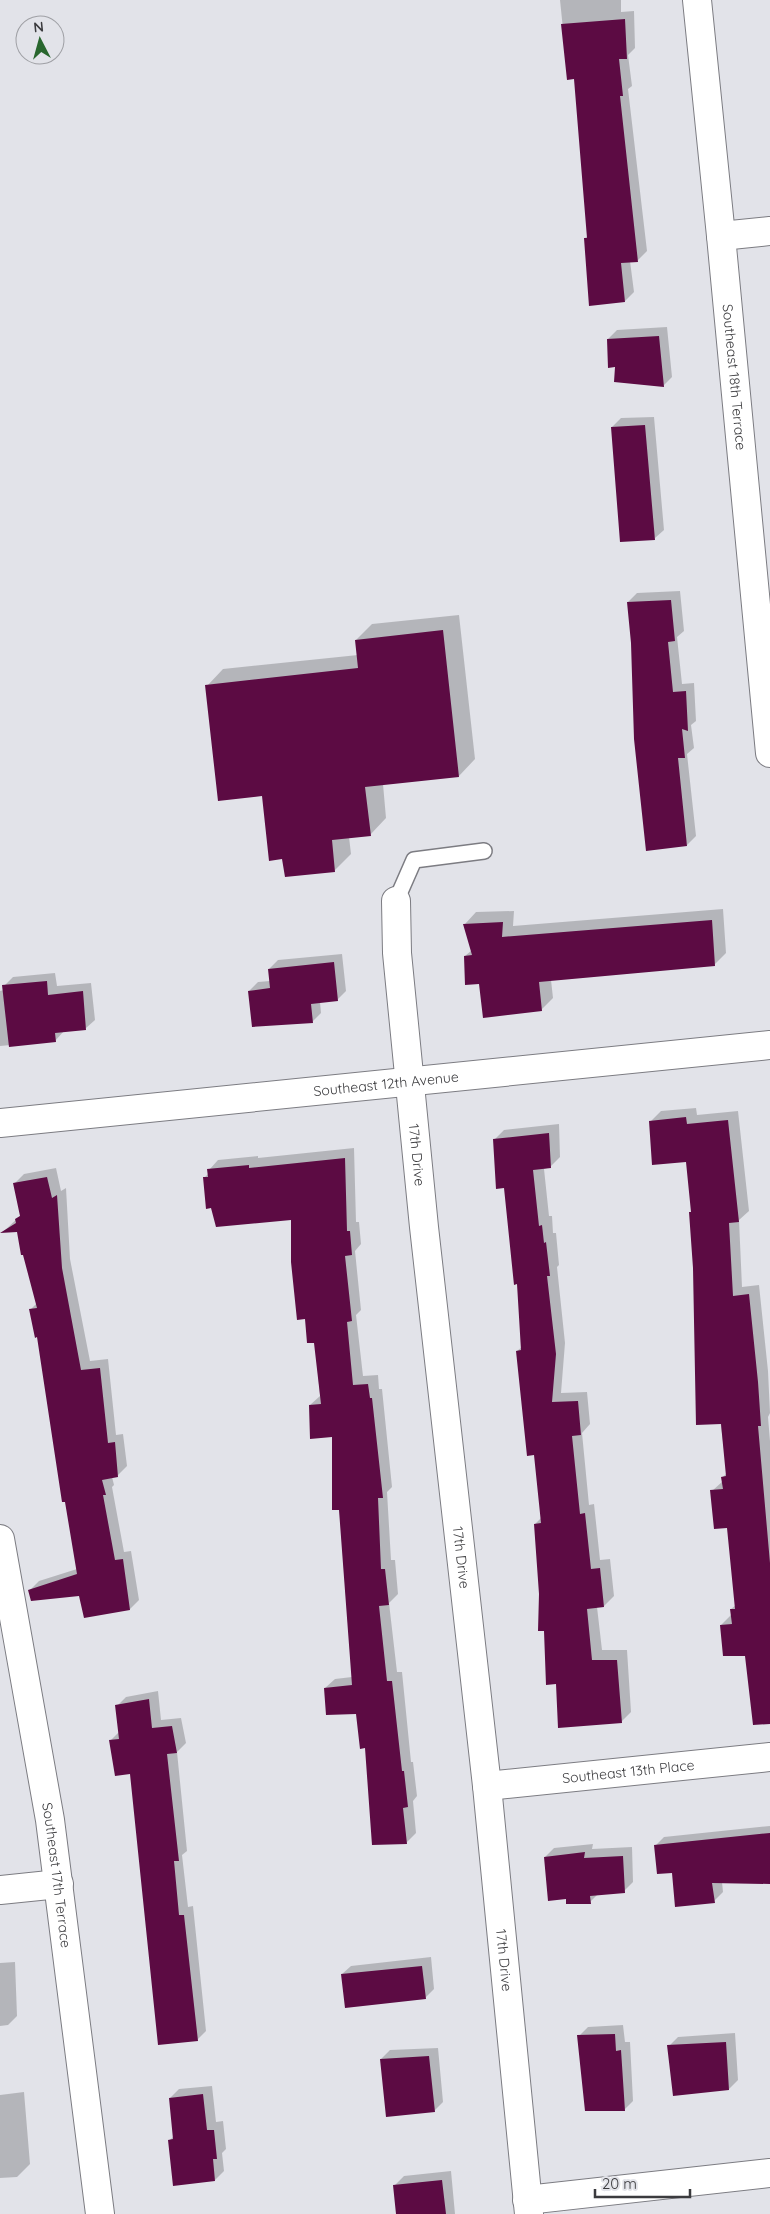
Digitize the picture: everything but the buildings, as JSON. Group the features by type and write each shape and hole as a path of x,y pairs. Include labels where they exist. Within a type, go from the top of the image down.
{"street":[{"name":"Southeast 18th Terrace","path":"697,0 770,753"},
{"path":"721,236 770,231"},
{"name":"17th Drive","path":"396,901 397,953 424,1227 487,1786 528,2207"},
{"name":"Southeast 12th Avenue","path":"0,1123 770,1045"},
{"name":"Southeast 17th Terrace","path":"0,1539 50,1820 100,2214"},
{"name":"Southeast 13th Place","path":"487,1786 770,1757"},
{"path":"0,1890 59,1884"},
{"path":"528,2207 770,2173"}],"lane":[{"path":"396,901 414,860 484,851"}]}
